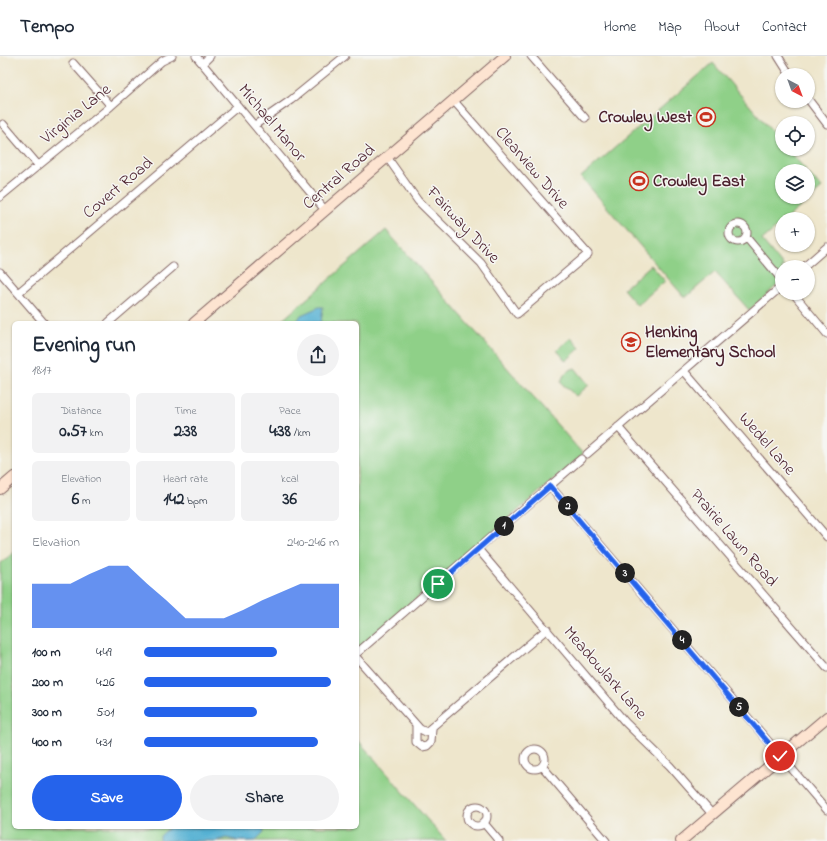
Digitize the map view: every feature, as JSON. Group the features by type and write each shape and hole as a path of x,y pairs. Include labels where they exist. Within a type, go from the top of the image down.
{"main road":[{"name":"Central Road","path":"196,321 505,56"},
{"path":"0,489 12,479"},
{"path":"681,841 827,717"}],"street":[{"name":"Virginia Lane","path":"0,197 111,106 162,61 172,56"},
{"name":"Michael Manor","path":"196,56 325,210"},
{"path":"203,63 210,56"},
{"path":"255,125 291,100 345,56"},
{"path":"531,56 585,118"},
{"path":"778,56 786,68"},
{"path":"73,63 111,106"},
{"name":"Clearview Drive","path":"453,100 588,254 517,314"},
{"name":"Covert Road","path":"18,292 238,106"},
{"path":"815,108 827,124"},
{"path":"3,124 38,165"},
{"name":"Fairway Drive","path":"387,157 418,201 481,263 517,314"},
{"path":"746,237 775,272"},
{"path":"812,260 827,247"},
{"path":"110,321 173,267"},
{"path":"0,272 42,321"},
{"path":"359,651 775,292"},
{"path":"799,300 827,334"},
{"name":"Wedel Lane","path":"684,371 827,537"},
{"name":"Prairie Lawn Road","path":"618,427 827,668"},
{"path":"550,486 827,810"},
{"name":"Meadowlark Lane","path":"478,549 625,722 670,766 712,814"},
{"path":"359,660 418,727 426,732 547,629"},
{"path":"418,727 416,742 422,747 427,746 431,742 432,728"},
{"path":"542,766 606,841"},
{"path":"483,822 499,841"}],"green space":[{"path":"713,63 775,135 775,156 793,156 801,164 775,164 775,204 803,204 794,212 775,212 775,229 762,240 778,260 775,260 775,287 749,310 715,272 685,298 581,177"},
{"path":"815,180 822,188 815,194"},
{"path":"386,230 583,454 359,648 359,321 281,321"},
{"path":"651,265 665,281 637,305 623,289"},
{"path":"571,338 580,348 566,361 557,350"},
{"path":"575,368 589,385 576,396 561,383 565,373"},
{"path":"12,554 12,829 359,829 359,741 446,841 0,841 0,564"}],"water":[{"path":"319,307 323,307 321,321 297,321 301,315"},
{"path":"168,829 263,829 264,832 255,841 239,841 226,838 216,841 160,841 160,836"}],"place":[{"name":"Crowley West","path":"706,117"},
{"name":"Crowley East","path":"639,181"},
{"name":"Henking Elementary School","path":"631,342"}],"route":[{"path":"438,584 550,486 780,756"}]}
